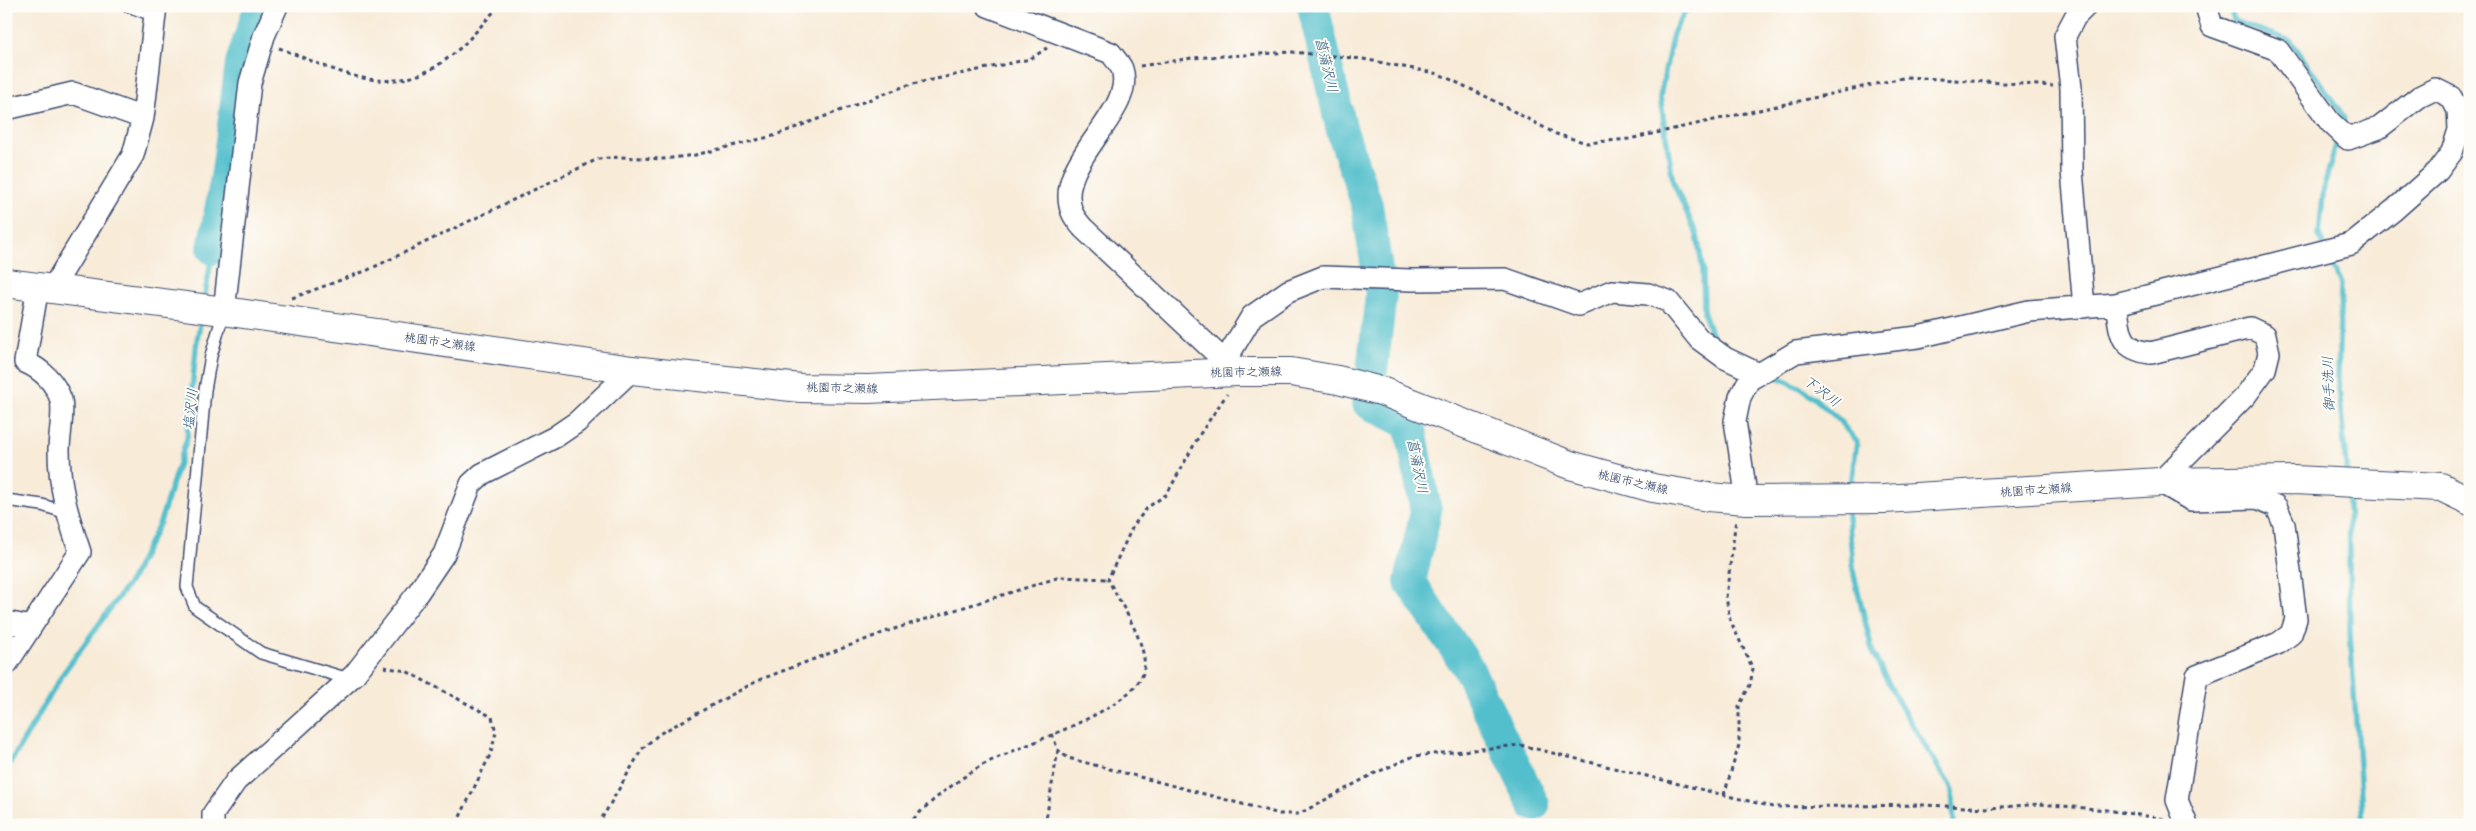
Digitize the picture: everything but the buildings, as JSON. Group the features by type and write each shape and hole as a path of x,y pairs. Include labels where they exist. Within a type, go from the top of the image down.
{"main road":[{"name":"桃園市之瀬線","path":"6,283 223,311 632,370 801,388 868,390 1234,368 1290,372 1338,380 1381,391 1570,465 1653,488 1742,500 1884,499 2160,482 2294,480 2441,487 2470,501"}],"street":[{"path":"223,311 250,83 262,41 277,6"},
{"path":"988,6 1111,53 1122,69 1123,90 1073,173 1068,195 1072,213 1083,228 1234,368 1252,316 1288,290 1323,277 1412,280 1505,279 1579,305 1612,291 1648,294 1668,301 1699,339 1724,358 1760,373"},
{"path":"2084,307 2072,171 2071,88 2065,36 2075,17 2086,6"},
{"path":"2206,6 2212,26 2278,50 2330,122 2348,139 2379,128 2419,97 2435,89 2460,96 2470,107"},
{"path":"6,665 80,552 64,505 59,452 61,401 51,382 40,369 16,361 45,288 132,155 142,118 155,11"},
{"path":"6,109 73,93 142,118"},
{"path":"1742,500 1735,421 1740,397 1749,380 1796,352 1918,337 2029,311 2116,304 2351,244 2394,210 2438,171 2452,152 2459,130 2458,110 2460,96"},
{"path":"2116,304 2122,337 2135,351 2151,353 2250,328 2266,335 2269,353 2265,368 2246,395 2160,482 2191,500 2257,498 2276,506 2284,524 2296,619 2291,634 2279,643 2197,676 2177,800 2187,824"},
{"path":"213,825 213,814 236,781 349,680 417,594 444,554 471,484 482,474 555,437 577,422 632,370"},
{"path":"6,622 31,627"}],"lane":[{"path":"128,6 155,11"},
{"path":"223,311 211,356 206,390 187,587 196,607 261,653 349,680"},
{"path":"6,500 42,505 67,513"}],"path":[{"path":"262,41 361,78 393,82 423,74 448,58 499,6"},
{"path":"272,318 278,303 368,270 598,159 619,157 663,159 695,155 773,136 908,85 1030,59 1045,50 1060,34"},
{"path":"1122,69 1192,58 1292,52 1363,59 1439,74 1488,97 1556,134 1587,143 1629,139 1701,125 1907,77 2071,88"},
{"path":"1108,579 1133,526 1148,507 1167,494 1234,368"},
{"path":"1724,795 1739,745 1739,706 1750,684 1753,669 1730,620 1726,597 1742,500"},
{"path":"598,825 642,749 659,734 759,680 888,631 1060,577 1108,579"},
{"path":"908,825 944,793 980,767 1052,734 1127,696 1139,683 1144,669 1144,650 1108,579"},
{"path":"364,662 406,671 492,716 496,732 491,753 456,825"},
{"path":"1045,825 1058,750 1052,734"},
{"path":"1058,750 1068,758 1280,814 1299,814 1372,774 1414,756 1478,748 1520,746 1773,807 1924,805 1990,808 2040,804 2108,810 2187,824"}],"waterway":[{"name":"塩沢川","path":"213,249 227,172 241,63 260,6"},
{"name":"菖蒲沢川","path":"1313,6 1342,131 1367,205 1381,295 1368,403 1410,424 1426,511 1410,582 1467,666 1534,805"},
{"name":"下沢川","path":"1688,6 1673,33 1660,96 1673,182 1697,235 1703,271 1704,314 1714,342"},
{"name":"御手洗川","path":"2230,6 2234,21 2291,41 2344,117 2342,126"},
{"name":"御手洗川","path":"2338,138 2324,186 2319,235 2341,284 2338,378 2347,476"},
{"name":"塩沢川","path":"204,300 213,249"},
{"name":"塩沢川","path":"6,770 64,672 131,580 160,522 187,438 197,340 202,314"},
{"name":"下沢川","path":"1770,373 1805,390 1837,418 1857,442 1850,492"},
{"name":"御手洗川","path":"2348,490 2350,632 2363,825"},
{"name":"下沢川","path":"1847,506 1854,575 1873,654 1904,712 1952,789 1954,825"}]}
